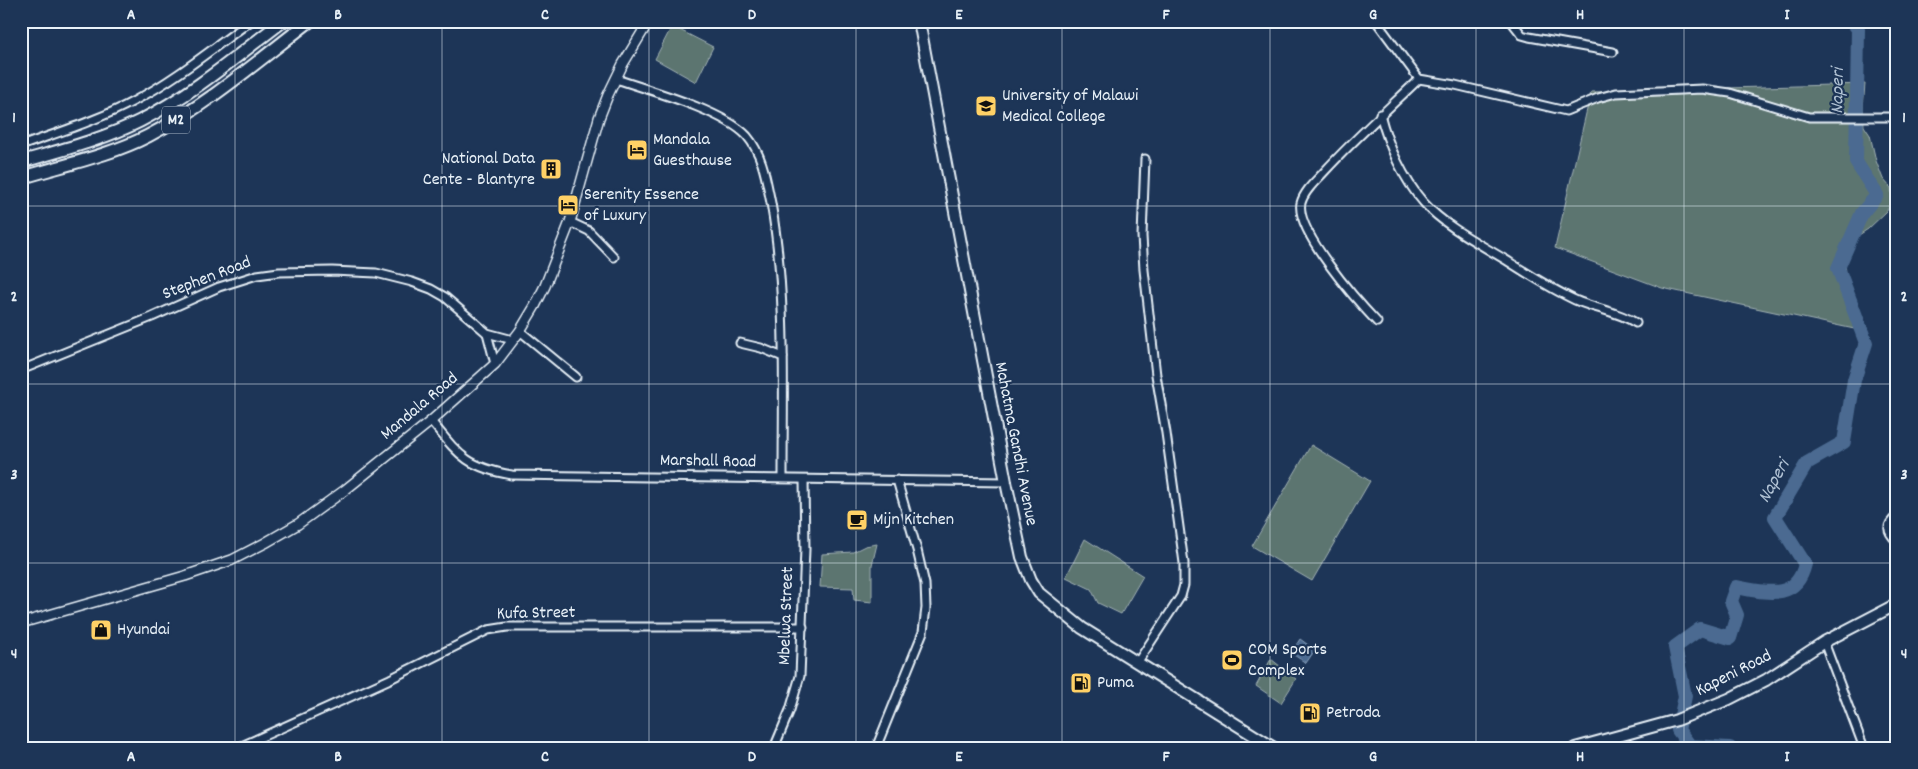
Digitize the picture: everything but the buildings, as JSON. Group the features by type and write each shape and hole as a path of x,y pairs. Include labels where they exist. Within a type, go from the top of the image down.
{"highway":[{"name":"M2","path":"21,162 101,138 140,121 199,84 283,21"},
{"name":"M2","path":"21,178 106,153 147,136 178,119 310,21"}],"main road":[{"name":"Mahatma Gandhi Avenue","path":"919,21 1006,482 1022,557 1031,580 1039,593 1082,628 1274,748"},
{"name":"Kapeni Road","path":"1575,748 1677,720 1729,699 1766,680 1824,642 1897,604"}],"street":[{"path":"21,146 134,101 158,87 251,21"},
{"name":"Mandala Road","path":"21,623 185,576 232,560 298,524 345,490 430,422 495,364 520,331 545,286 570,222 598,118 616,79 649,21"},
{"path":"1376,21 1419,79 1566,111 1616,93 1702,89 1730,93 1809,117 1897,118"},
{"path":"1510,21 1522,35 1613,52"},
{"path":"616,79 697,107 729,122 746,135 758,151 765,175 781,271 783,478"},
{"path":"1377,322 1338,278 1322,253 1303,222 1301,203 1308,190 1346,148 1419,79"},
{"path":"1380,114 1383,126 1400,166 1424,203 1440,217 1550,287 1576,300 1625,316 1636,323"},
{"path":"1137,663 1180,596 1184,585 1184,563 1180,529 1156,375 1145,279 1142,236 1145,159"},
{"path":"570,222 589,231 614,257"},
{"name":"Stephen Road","path":"21,370 152,317 219,287 258,275 279,272 332,271 376,273 412,282 445,297 487,333 514,340"},
{"path":"520,331 576,377"},
{"path":"487,333 495,364"},
{"path":"740,343 761,348 783,357"},
{"name":"Marshall Road","path":"430,422 468,462 482,469 512,475 1006,482"},
{"name":"Mbelwa Street","path":"774,748 797,691 800,676 803,628 804,480"},
{"path":"876,748 924,632 926,608 925,584 897,480"},
{"path":"1897,516 1888,525 1889,534 1897,541"},
{"name":"Kufa Street","path":"237,748 390,679 488,630 507,627 803,628"},
{"path":"1824,642 1864,748"}],"green space":[{"path":"672,26 713,47 696,82 655,59"},
{"path":"1865,84 1864,126 1870,135 1876,161 1883,179 1891,188 1892,199 1887,211 1868,229 1856,237 1845,260 1847,290 1859,319 1859,330 1662,288 1555,248 1591,92"},
{"path":"1311,445 1370,481 1312,581 1252,546"},
{"path":"1085,539 1143,576 1121,614 1098,603 1091,589 1066,577"},
{"path":"877,544 872,565 872,602 854,600 853,588 820,587 822,554 853,552 865,546"},
{"path":"1271,659 1296,679 1281,703 1256,686"}],"water":[{"path":"1300,639 1315,650 1306,663 1291,653"}],"waterway":[{"name":"Naperi","path":"1730,748 1690,746 1678,730 1685,696 1675,647 1700,629 1730,638 1737,615 1731,601 1736,587 1778,592 1787,589 1801,576 1805,564 1775,517 1807,463 1844,442 1854,380 1866,343 1838,268 1862,213 1877,195 1856,162 1858,29 1852,21"}],"place":[{"name":"University of Malawi Medical College","path":"986,106"},
{"name":"Mandala Guesthause","path":"637,150"},
{"name":"National Data Cente - Blantyre","path":"551,169"},
{"name":"Serenity Essence of Luxury","path":"568,205"},
{"name":"Mijn Kitchen","path":"857,520"},
{"name":"Hyundai","path":"101,630"},
{"name":"COM Sports Complex","path":"1232,660"},
{"name":"Puma","path":"1081,683"},
{"name":"Petroda","path":"1310,713"}]}
